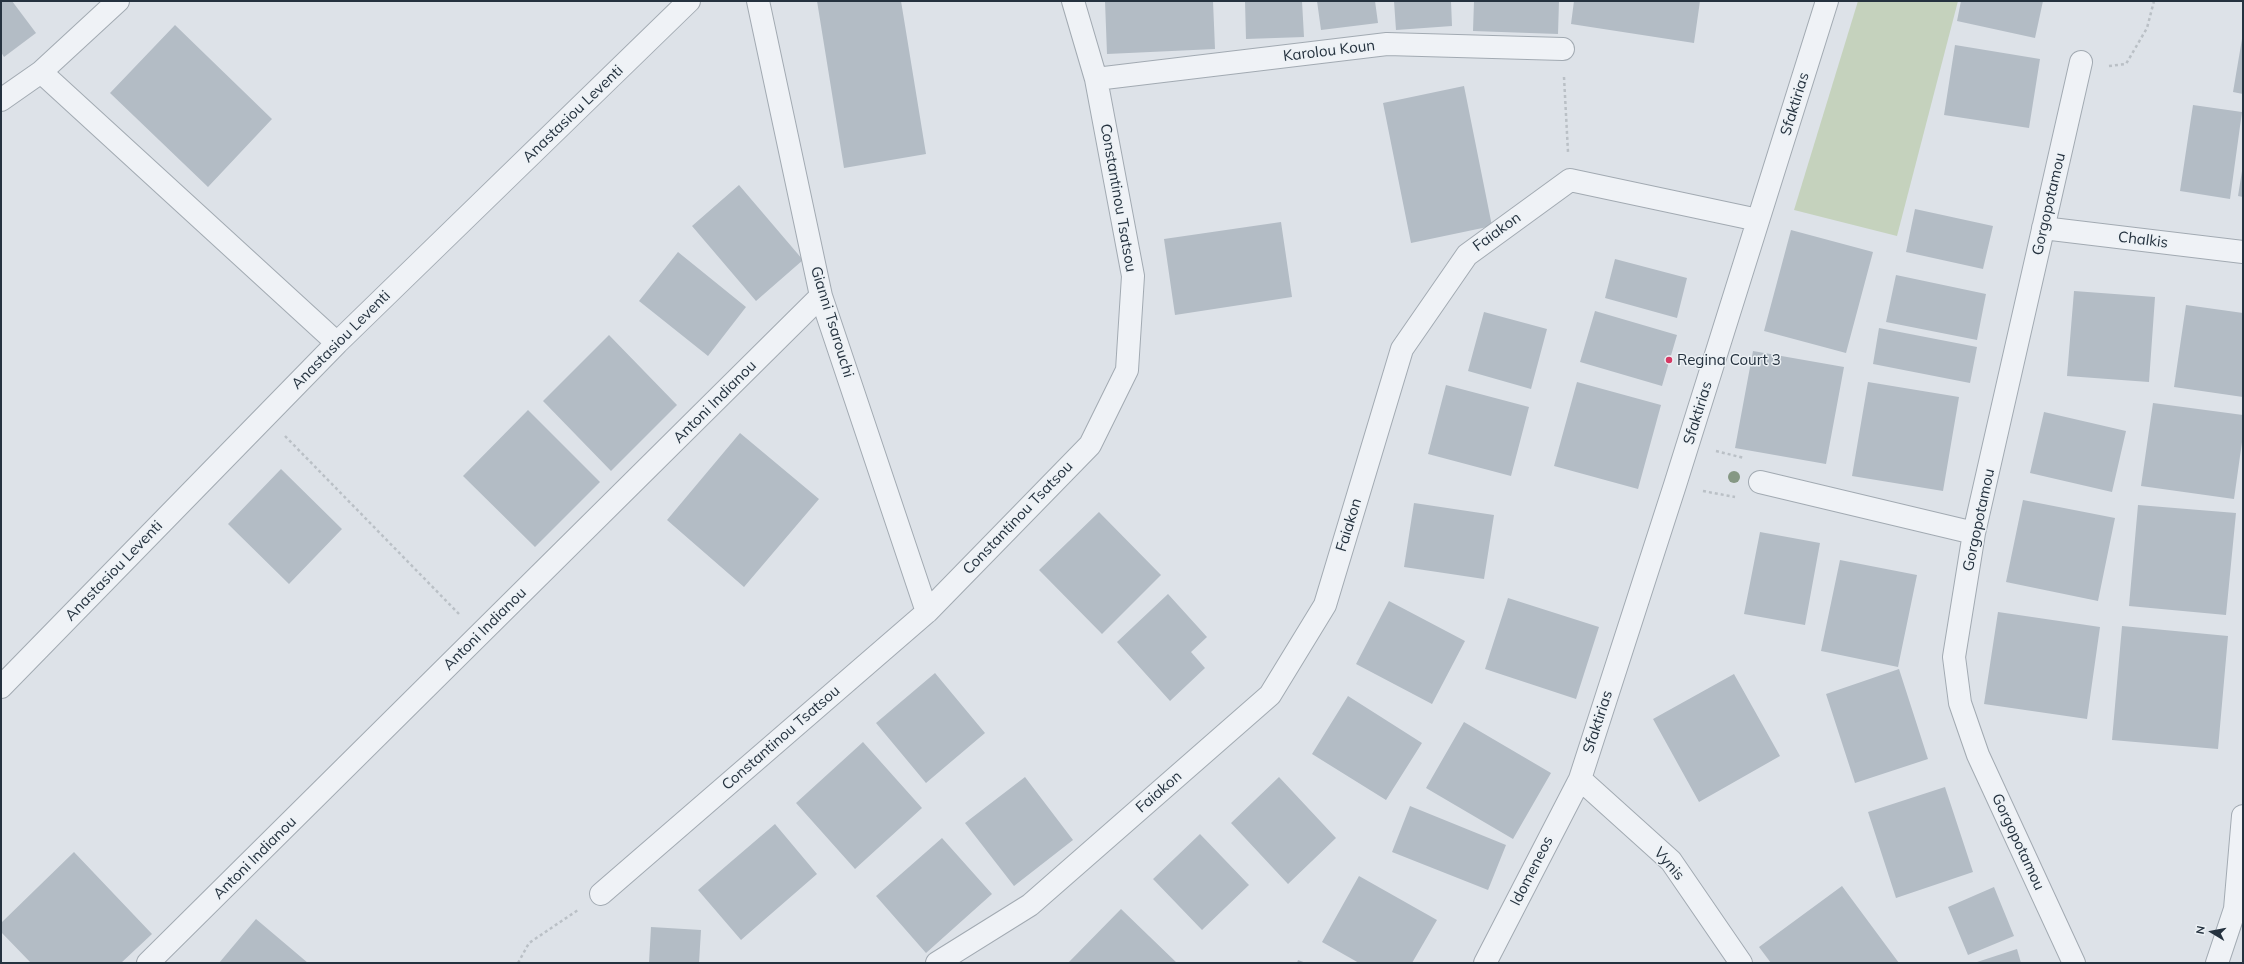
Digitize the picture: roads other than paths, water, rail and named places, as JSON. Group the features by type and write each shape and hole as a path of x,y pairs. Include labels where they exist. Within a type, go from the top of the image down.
{"street":[{"path":"1,100 41,72 118,1"},
{"name":"Anastasiou Leventi","path":"1,687 337,343 690,1"},
{"name":"Gianni Tsarouchi","path":"758,1 821,296 927,612"},
{"name":"Constantinou Tsatsou","path":"601,894 927,612 1090,445 1127,370 1133,276 1096,79 1073,1"},
{"name":"Sfaktirias","path":"1580,779 1675,485 1828,1"},
{"name":"Karolou Koun","path":"1096,79 1387,44 1563,49"},
{"name":"Gorgopotamou","path":"2074,963 1978,754 1960,703 1954,656 1974,533 2081,62"},
{"path":"41,72 337,343"},
{"name":"Faiakon","path":"937,963 1030,905 1270,695 1325,605 1402,349 1466,254 1570,180 1758,220"},
{"name":"Chalkis","path":"2043,228 2243,252"},
{"name":"Antoni Indianou","path":"148,963 821,296"},
{"path":"1760,482 1974,533"},
{"name":"Idomeneos","path":"1485,963 1580,779"},
{"name":"Vynis","path":"1580,779 1671,861 1741,963"},
{"path":"2217,963 2234,909 2243,816"}],"place":[{"name":"Regina Court 3","path":"1669,360"}]}
